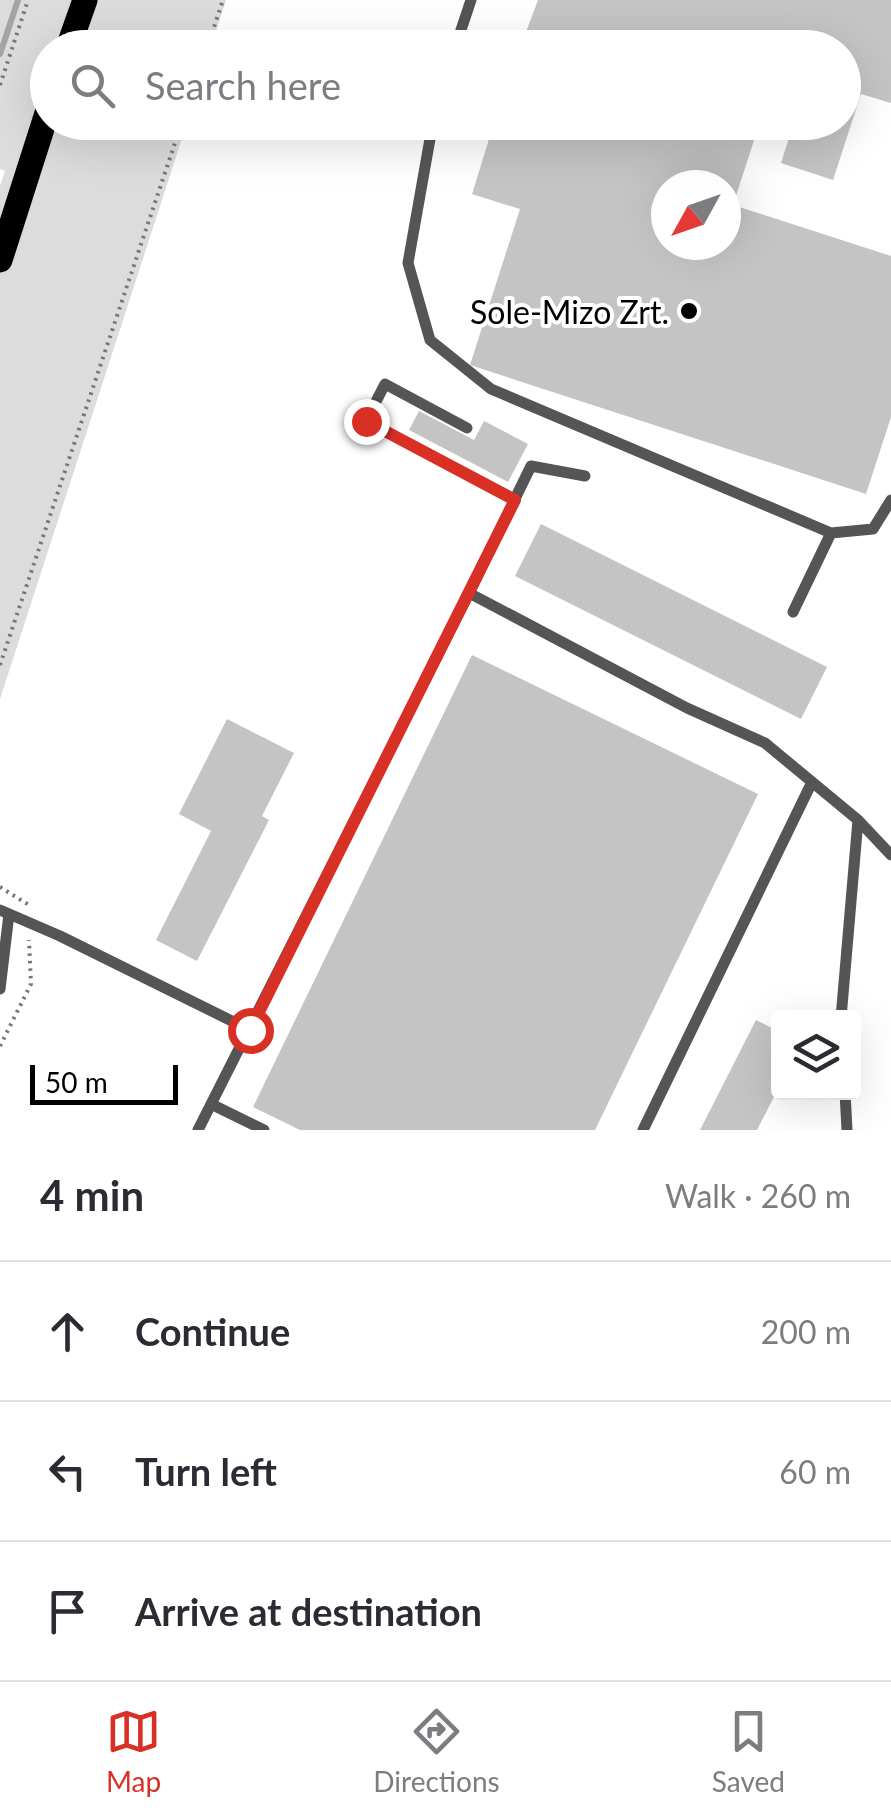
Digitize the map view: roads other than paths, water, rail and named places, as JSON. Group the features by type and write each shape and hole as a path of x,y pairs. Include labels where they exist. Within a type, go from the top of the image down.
{"main road":[{"path":"74,30 85,0"},
{"path":"0,260 38,140"}],"lane":[{"path":"461,30 471,0"},
{"path":"429,140 408,262 430,340 491,389 831,534 872,529 891,500"},
{"path":"468,428 386,384 366,421 515,500"},
{"path":"198,1130 532,466 584,476"},
{"path":"793,612 831,534"},
{"path":"469,594 687,708 765,742 858,820 891,855"},
{"path":"642,1130 812,782"},
{"path":"842,1010 858,820"},
{"path":"0,990 4,912 250,1030"},
{"path":"845,1100 847,1130"},
{"path":"211,1104 264,1130"}],"waterway":[{"path":"0,54 18,0"}],"place":[{"name":"Sole-Mizo Zrt.","path":"689,311"}]}
